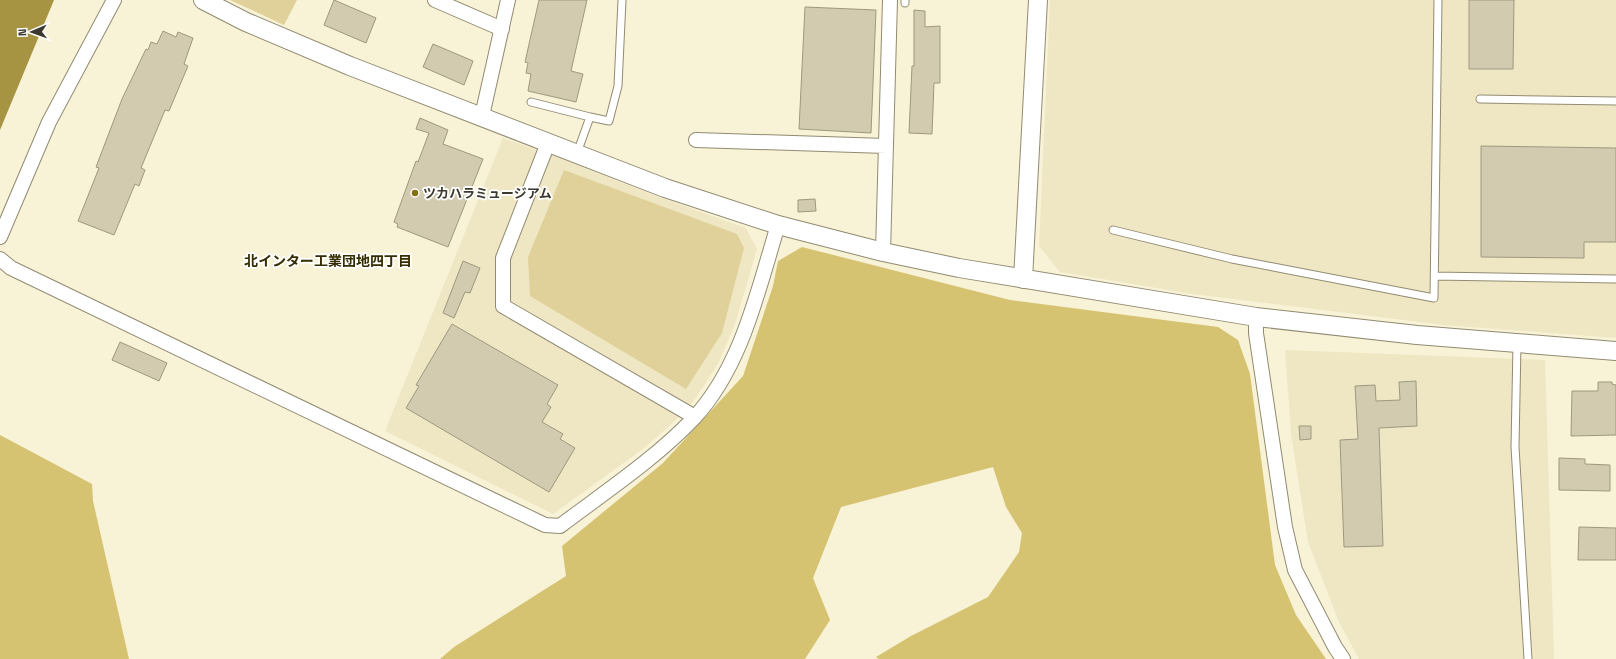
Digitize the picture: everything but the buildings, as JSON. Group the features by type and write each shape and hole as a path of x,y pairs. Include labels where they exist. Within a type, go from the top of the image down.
{"street":[{"path":"0,237 49,122 114,0"},
{"path":"435,0 502,29"},
{"path":"482,116 508,0"},
{"path":"883,252 890,0"},
{"path":"1023,279 1038,0"},
{"path":"207,1 246,22 350,66 665,188 778,225 883,252 959,268 1256,317 1417,335 1616,351"},
{"path":"696,140 886,146"},
{"path":"548,143 503,258 503,306 695,417"},
{"path":"0,259 11,268 545,525 560,526 666,445 695,417 713,392 740,343 778,225"},
{"path":"1256,317 1256,333 1284,520 1295,570 1335,647 1343,659"}],"lane":[{"path":"531,102 609,121 618,86 622,0"},
{"path":"1113,230 1232,258 1434,298 1438,0"},
{"path":"1480,99 1616,101"},
{"path":"577,153 590,117"},
{"path":"1435,276 1616,279"},
{"path":"1517,344 1515,447 1528,659"}],"shaded area":[{"path":"0,0 54,0 0,130"},
{"path":"230,0 297,0 284,25"},
{"path":"1050,0 1616,0 1616,338 1444,325 1192,294 1060,272 1039,246"},
{"path":"503,138 562,159 653,195 746,228 757,249 735,324 719,362 696,398 675,421 643,449 553,514 385,431"},
{"path":"564,170 737,234 744,248 722,333 686,389 530,296 528,257"},
{"path":"802,247 1010,300 1218,327 1238,340 1250,374 1275,565 1296,615 1326,659 879,659 876,657 911,636 988,597 1019,552 1022,533 1006,507 993,467 841,507 813,578 830,620 805,659 440,659 454,647 566,576 562,546 663,463 743,376 773,286 778,261"},
{"path":"1285,350 1545,360 1554,659 1359,659 1339,622 1308,542 1291,434"},
{"path":"0,435 92,484 93,501 129,659 0,659"}],"place":[{"name":"ツカハラミュージアム","path":"415,193"}],"district":[{"name":"北インター工業団地四丁目","path":"328,261"}]}
